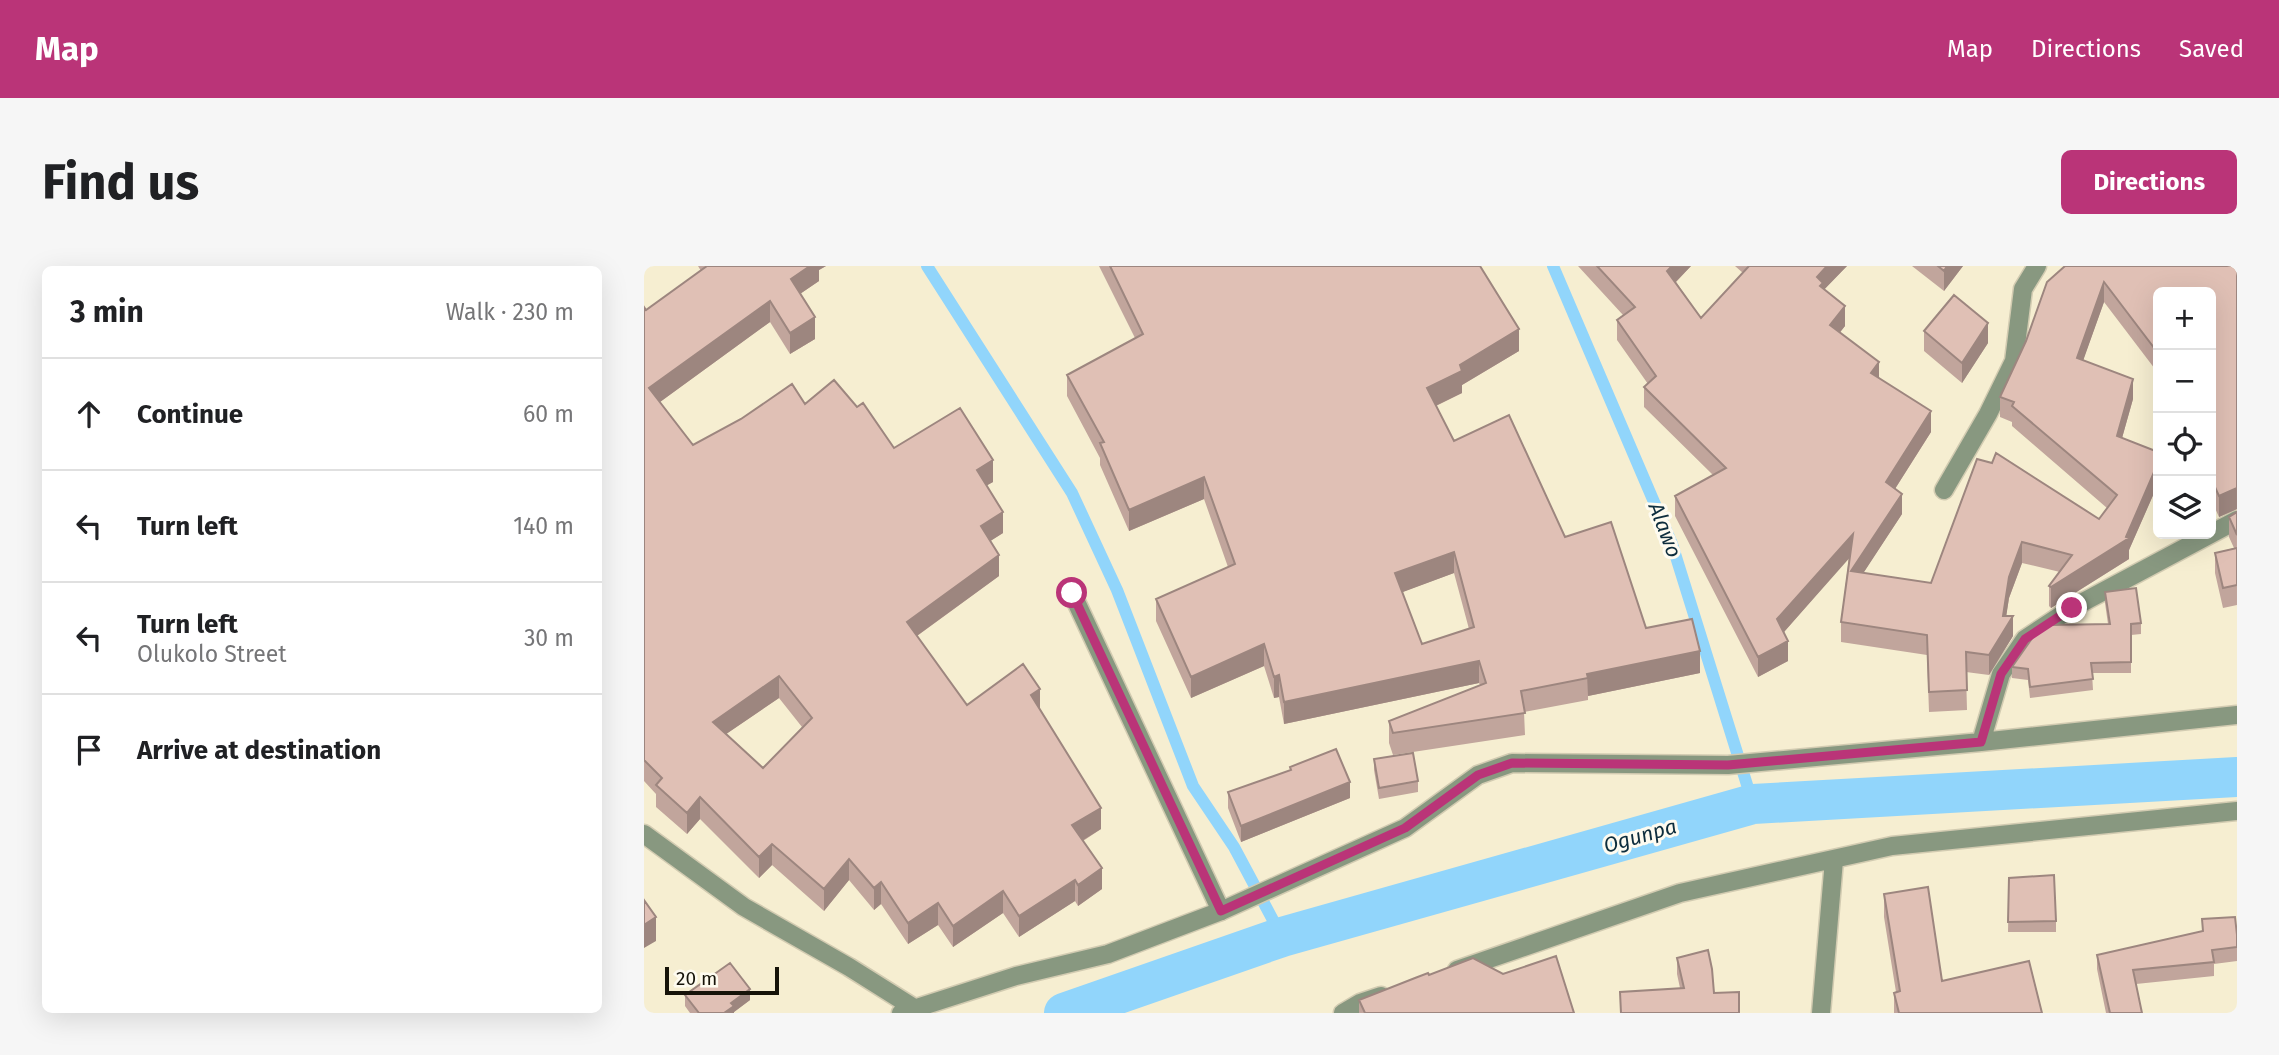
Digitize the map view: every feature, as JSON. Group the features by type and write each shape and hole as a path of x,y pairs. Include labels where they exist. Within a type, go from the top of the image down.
{"street":[{"path":"1944,490 1988,414 2014,361 2023,289 2037,266"},
{"path":"1981,742 2001,674 2025,639 2072,608 2237,520"},
{"path":"1072,593 1221,911"},
{"path":"644,834 744,907 913,1011 1016,976 1108,954 1221,911 1405,828 1478,775 1512,763 1740,764 2237,715"},
{"path":"1435,977 1680,892 1892,846 2237,811"},
{"path":"1821,1013 1834,860"},
{"path":"1343,1013 1360,1003 1398,990"}],"building":[{"path":"707,266 810,266 791,279 815,317 790,333 770,301 649,388 693,445 741,419 792,384 805,404 834,380 857,407 863,403 894,448 960,408 993,460 977,470 1003,512 981,526 999,555 907,622 967,705 1023,664 1040,689 1031,695 1101,808 1072,825 1102,868 1078,885 1075,880 1019,916 1003,891 953,926 938,903 908,923 881,882 874,888 849,859 824,889 772,844 759,857 700,797 687,813 656,785 662,778 644,760 644,307 646,310","holes":["779,676 812,718 763,768 713,722"]},
{"path":"1110,266 1480,266 1519,329 1460,365 1462,371 1427,388 1454,441 1509,415 1565,537 1611,522 1646,628 1692,619 1700,651 1587,674 1588,678 1521,691 1525,713 1393,733 1389,721 1486,683 1479,661 1284,702 1279,675 1274,677 1264,644 1191,677 1156,599 1235,564 1204,477 1129,510 1100,443 1104,442 1067,375 1143,334","holes":["1454,552 1474,627 1422,644 1395,573"]},
{"path":"1597,266 1672,266 1667,271 1701,318 1749,266 1827,266 1817,277 1823,283 1820,286 1845,306 1830,325 1879,362 1871,373 1931,411 1886,482 1902,494 1851,571 1931,583 1977,459 1992,463 1996,453 2099,519 2117,495 2012,406 2014,402 2000,397 2026,341 2047,282 2065,266 2237,266 2237,488 2219,496 2216,489 2216,287 2153,287 2153,346 2104,282 2077,358 2133,379 2117,436 2153,450 2153,475 2126,537 2129,538 2051,587 2049,586 2072,555 2022,542 2009,577 2003,616 2013,616 1989,655 1966,652 1967,690 1929,692 1927,635 1841,622 1853,534 1777,619 1788,641 1758,657 1675,496 1726,468 1644,387 1656,376 1617,320 1635,307"},
{"path":"1954,295 1988,323 1962,363 1924,331"},
{"path":"2237,512 2237,535 2229,517"},
{"path":"2237,548 2237,585 2223,588 2215,553"},
{"path":"2136,588 2141,623 2131,624 2131,662 2091,663 2093,679 2030,687 2028,669 2012,667 2033,637 2050,625 2110,624 2105,592"},
{"path":"1336,749 1350,782 1241,826 1228,792 1291,770 1290,767"},
{"path":"1413,753 1418,781 1379,788 1374,759"},
{"path":"2054,875 2056,921 2008,922 2009,878"},
{"path":"1928,887 1942,981 2029,961 2042,1013 1899,1013 1894,993 1900,991 1884,894"},
{"path":"644,900 656,917 644,925"},
{"path":"2235,917 2237,947 2212,950 2214,962 2133,970 2142,1013 2110,1013 2097,955 2203,931 2202,919"},
{"path":"1708,950 1714,993 1739,992 1739,1013 1621,1013 1620,992 1684,988 1677,958"},
{"path":"1556,956 1574,1013 1365,1013 1359,1000 1473,958 1503,974"},
{"path":"730,963 750,989 731,1003 734,1006 724,1013 699,1013 685,995"}],"waterway":[{"path":"927,266 1072,493 1117,590 1193,786 1234,847 1282,937"},
{"name":"Alawo","path":"1553,266 1672,544 1753,804"},
{"name":"Ogunpa","path":"1064,1013 1282,937 1753,804 2237,777"}],"route":[{"path":"1072,593 1221,911 1405,828 1478,775 1512,763 1728,765 1981,742 2001,674 2025,639 2072,608"}]}
